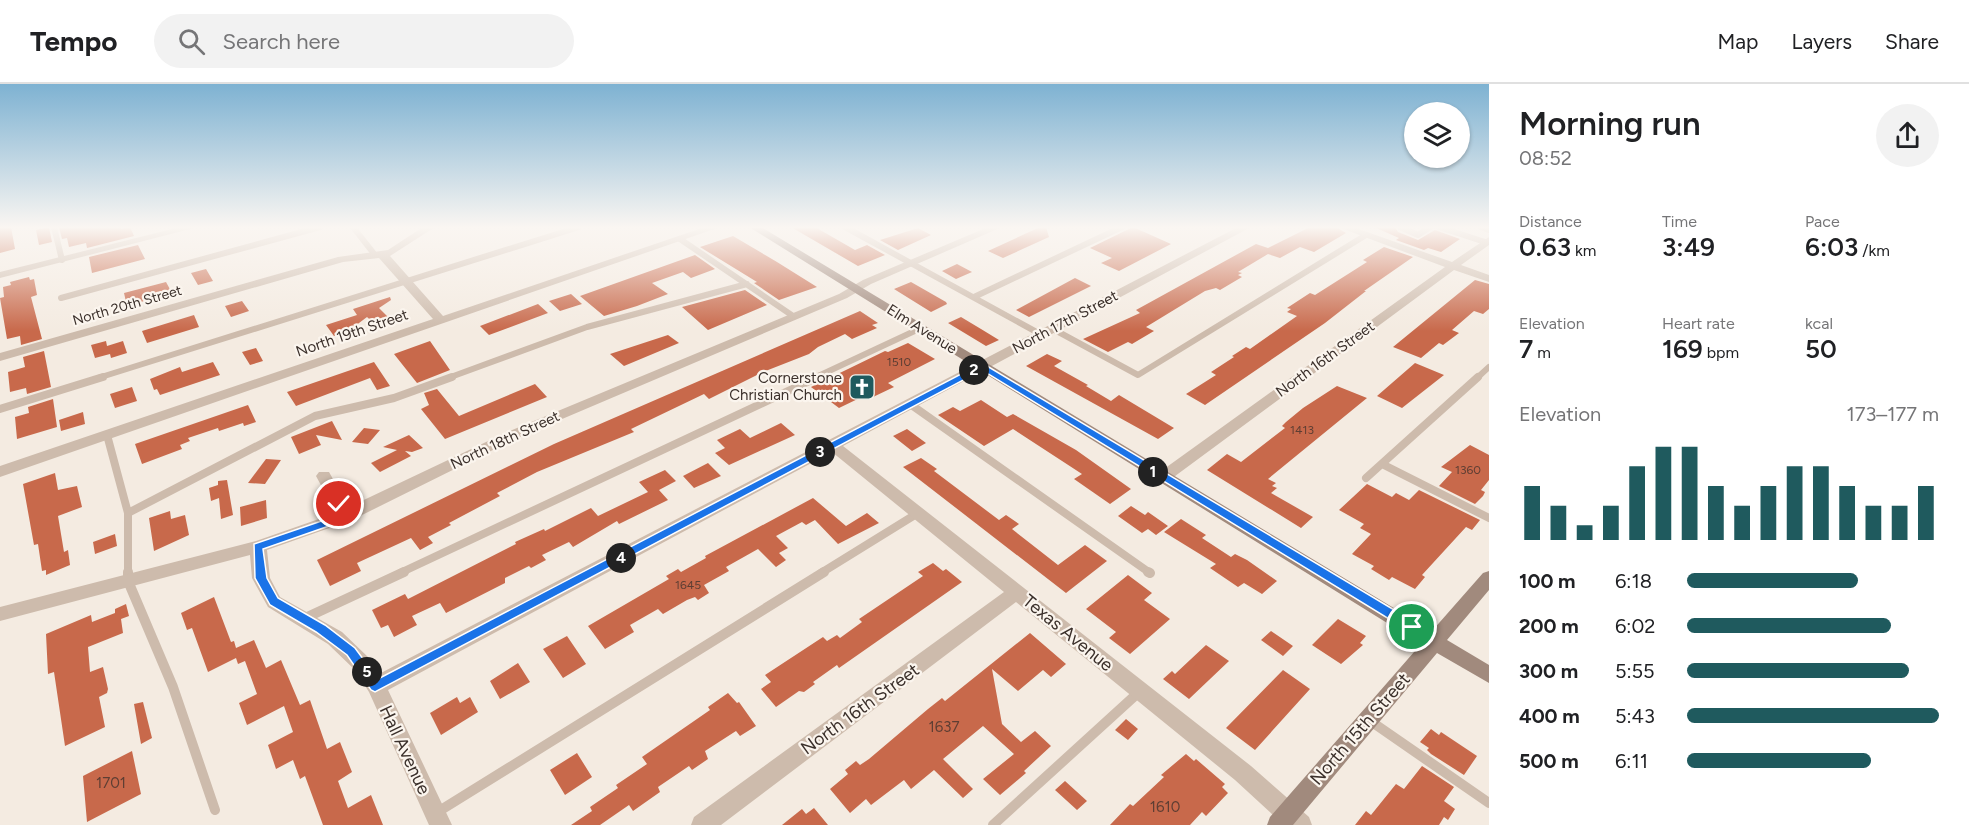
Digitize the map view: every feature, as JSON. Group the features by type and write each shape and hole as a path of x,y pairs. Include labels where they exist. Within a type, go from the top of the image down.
{"street":[{"path":"0,276 57,262"},
{"name":"North 20th Street","path":"0,357 333,262"},
{"path":"386,262 440,320"},
{"name":"North 19th Street","path":"0,472 613,262"},
{"name":"Elm Avenue","path":"811,262 1489,675"},
{"name":"North 18th Street","path":"0,614 258,547 346,516 510,436 857,289 867,282 915,262"},
{"name":"North 17th Street","path":"375,686 1180,262"},
{"path":"1441,262 1489,279"},
{"name":"North 16th Street","path":"1162,477 1458,262"},
{"name":"Texas Avenue","path":"832,445 1243,773 1289,821"},
{"path":"324,476 346,516"},
{"name":"Hall Avenue","path":"258,547 261,578 274,602 328,634 351,651 375,686 438,819"},
{"name":"North 15th Street","path":"1289,821 1367,719 1489,578"},
{"name":"North 16th Street","path":"702,825 1017,592"}],"lane":[{"path":"61,298 194,262"},
{"path":"0,409 470,262"},
{"path":"714,262 793,316"},
{"path":"909,262 974,297 1138,375 1323,262"},
{"path":"974,297 1049,262"},
{"path":"128,513 315,416 394,398 587,327 747,284"},
{"path":"302,619 921,328"},
{"path":"1366,478 1489,367"},
{"path":"910,404 1150,573"},
{"path":"107,435 128,513 128,581 173,687 215,810"},
{"path":"1382,464 1489,518"},
{"path":"438,819 918,513"},
{"path":"993,825 1140,691"},
{"path":"1367,719 1489,803"}],"building":[{"path":"90,262 135,262 92,273"},
{"path":"677,262 704,262 715,269 691,278 683,272 652,283 668,294 604,316 580,296"},
{"path":"724,262 776,262 817,287 779,300 754,283 757,282"},
{"path":"850,262 869,262 858,266"},
{"path":"1104,262 1137,262 1119,271 1101,263"},
{"path":"1224,262 1255,262 1238,272 1242,273 1238,275 1242,277 1220,290 1216,288 1205,291 1146,327 1154,331 1132,344 1128,342 1108,352 1083,339 1140,313 1136,310"},
{"path":"1367,262 1406,262 1364,291 1366,291 1325,323 1205,405 1186,394 1216,375 1211,372 1234,357 1232,356 1246,347 1250,349 1297,316 1287,312 1291,309 1287,308 1310,293 1315,295"},
{"path":"957,264 972,272 956,279 942,271"},
{"path":"206,269 213,281 198,285 191,273"},
{"path":"29,277 30,280 34,279 37,295 31,297 42,339 21,345 20,336 7,339 0,298 4,297 3,287 11,285 10,282"},
{"path":"1075,278 1091,286 1029,317 1016,310"},
{"path":"1475,280 1489,284 1489,309 1483,314 1474,311 1452,330 1459,333 1443,345 1439,343 1421,358 1393,347"},
{"path":"166,282 172,293 127,306 124,293"},
{"path":"911,282 947,304 931,312 894,289"},
{"path":"745,290 767,305 708,330 682,307"},
{"path":"571,294 582,304 560,311 549,301"},
{"path":"390,297 391,300 379,308 390,319 389,321 376,325 367,317 347,332 334,336 326,325 357,315 353,309"},
{"path":"242,301 249,311 231,317 225,306"},
{"path":"538,304 548,313 489,335 480,326"},
{"path":"860,311 878,323 872,325 877,328 852,339 845,334 809,354 763,372 709,399 704,394 631,429 634,432 537,472 497,493 500,496 428,537 433,543 420,550 411,538 357,563 361,571 330,586 317,560 554,444"},
{"path":"194,315 199,327 147,343 142,331"},
{"path":"961,317 999,340 986,346 948,323"},
{"path":"668,335 679,343 624,366 610,354"},
{"path":"106,341 107,346 123,341 127,353 111,358 110,354 95,358 91,345"},
{"path":"430,341 450,370 417,383 394,354"},
{"path":"908,343 935,359 888,383 894,387 873,397 868,394 839,408 811,387 885,351 888,352"},
{"path":"256,348 263,361 250,365 242,352"},
{"path":"44,351 51,387 27,394 26,388 10,392 8,372 25,367 23,357"},
{"path":"1047,354 1062,361 1054,366 1111,401 1119,395 1174,428 1158,439 1026,366"},
{"path":"213,362 220,375 160,395 157,389 154,390 150,379 180,367 182,372"},
{"path":"374,362 390,386 377,390 370,378 296,406 287,392"},
{"path":"1415,363 1444,375 1402,408 1377,396"},
{"path":"535,384 547,397 445,439 421,409 429,405 424,393 437,389 459,416"},
{"path":"1337,386 1367,398 1268,479 1276,483 1272,486 1277,488 1271,493 1313,517 1301,528 1207,470 1227,454 1241,462 1285,428 1282,426 1303,408"},
{"path":"132,387 137,401 115,408 110,394"},
{"path":"53,399 57,427 17,439 15,417 29,413 28,407"},
{"path":"981,400 1007,417 1013,414 1076,450 1131,489 1110,504 1074,479 1082,474 1013,429 984,446 938,415 953,407 960,411"},
{"path":"248,405 256,422 244,426 243,423 219,431 218,428 188,438 190,441 180,445 182,449 142,464 135,444"},
{"path":"83,412 85,424 61,431 59,420"},
{"path":"332,421 342,440 316,435 321,445 299,454 291,437"},
{"path":"781,423 795,435 729,465 715,453 725,448 717,440 740,429 750,438"},
{"path":"364,428 380,430 368,444 352,442"},
{"path":"907,429 926,443 912,451 893,436"},
{"path":"409,435 423,448 412,452 405,451 411,456 380,472 371,463 397,450 383,447"},
{"path":"1470,445 1489,455 1489,480 1481,490 1485,492 1483,496 1475,504 1439,486 1452,472 1441,467"},
{"path":"921,458 937,469 934,471 999,520 1006,515 1019,524 1012,529 1058,565 1085,545 1107,561 1066,593 903,467"},
{"path":"266,459 281,460 265,484 248,483"},
{"path":"708,463 721,476 694,488 683,476"},
{"path":"665,470 676,481 659,490 668,500 619,524 617,521 573,547 569,542 542,555 546,560 505,578 505,583 446,613 440,603 412,616 417,625 394,637 388,625 381,628 372,610 405,594 408,599 516,544 515,542 544,529 545,531 591,508 598,516 648,492 639,482"},
{"path":"55,473 58,490 77,486 82,507 58,516 64,552 68,550 70,565 46,575 46,570 42,571 38,544 34,545 23,484"},
{"path":"227,480 233,515 221,519 219,498 211,501 209,488 218,485 218,481"},
{"path":"1367,484 1392,497 1396,493 1409,500 1419,490 1480,520 1472,530 1466,527 1422,575 1425,577 1415,589 1392,577 1389,580 1371,569 1374,566 1352,554 1371,534 1360,528 1364,524 1339,510"},
{"path":"813,498 846,526 867,513 879,523 838,544 815,520 806,525 802,522 776,536 788,548 779,553 786,560 776,567 758,549 726,567 729,571 704,585 709,593 698,600 695,597 687,600 663,614 658,609 630,625 634,632 605,649 588,626 669,579 666,576 678,569 681,572 706,558 705,556"},
{"path":"266,500 267,518 241,526 240,507"},
{"path":"1131,506 1145,515 1148,512 1168,526 1156,535 1148,529 1142,533 1118,516"},
{"path":"170,511 171,519 185,515 189,535 154,551 149,518"},
{"path":"1181,519 1206,535 1202,538 1231,557 1235,554 1247,560 1277,581 1262,594 1244,583 1238,587 1210,568 1216,564 1164,532"},
{"path":"115,534 117,546 95,554 93,542"},
{"path":"933,563 943,571 946,569 962,582 839,668 837,665 813,682 815,684 804,692 799,691 776,707 761,689 771,682 765,675 823,637 827,641 837,635 840,638 862,622 859,619 923,576 918,572"},
{"path":"1128,575 1152,593 1144,600 1170,619 1130,654 1109,638 1116,632 1086,609"},
{"path":"214,597 231,642 234,641 236,648 254,640 266,668 281,660 300,705 310,700 327,749 340,742 352,772 338,781 348,808 371,795 383,825 323,825 305,776 300,779 293,760 276,769 268,745 293,732 284,706 247,725 239,703 257,694 245,661 238,664 236,658 208,672 192,628 187,630 181,613"},
{"path":"126,604 129,616 121,619 123,633 88,647 90,672 103,667 108,689 107,693 99,697 105,727 65,746 54,672 48,674 46,634 91,615 92,622 115,613 115,609"},
{"path":"1338,619 1366,636 1360,643 1363,645 1341,664 1312,645"},
{"path":"1271,631 1293,646 1283,656 1261,640"},
{"path":"1030,633 1066,664 1051,677 1043,670 1018,691 992,669 1002,724 1021,742 1035,731 1051,746 1024,771 1026,773 1000,795 983,779 1014,754 983,726 943,759 973,789 963,798 934,770 911,789 904,780 871,805 866,799 850,813 830,789 848,774 845,770 856,761 860,765 869,759 942,698 945,701"},
{"path":"567,636 586,664 563,678 543,649"},
{"path":"1206,645 1229,661 1189,699 1163,679 1172,671 1175,674"},
{"path":"518,663 530,682 500,699 490,681"},
{"path":"1283,670 1310,689 1255,750 1226,728"},
{"path":"728,693 737,703 739,702 756,726 740,736 736,731 705,751 708,759 692,770 689,766 658,787 660,792 633,811 629,805 600,825 571,825 592,811 590,807 618,788 616,785 647,764 642,757 710,710 708,707"},
{"path":"457,697 460,703 470,697 478,712 441,735 430,713"},
{"path":"143,702 152,738 141,744 134,704"},
{"path":"1126,719 1138,729 1128,740 1115,730"},
{"path":"1431,729 1439,735 1441,732 1477,756 1464,775 1431,754 1427,750 1429,748 1420,742"},
{"path":"132,751 141,794 87,822 83,776"},
{"path":"577,753 592,777 565,795 550,770"},
{"path":"1186,754 1194,761 1196,759 1225,784 1222,787 1228,793 1206,816 1202,812 1190,825 1110,825 1130,804 1133,806 1164,777 1161,775"},
{"path":"1422,766 1454,787 1444,801 1455,809 1448,820 1444,817 1439,825 1355,825 1366,811 1371,815 1396,784 1404,789"},
{"path":"1065,781 1087,801 1077,810 1055,790"},
{"path":"814,808 828,825 782,825 802,809 806,814"}],"place":[{"name":"Cornerstone Christian Church","path":"862,387"}],"route":[{"path":"339,504 346,516 258,547 261,578 274,602 321,629 351,651 375,686 982,366 1412,627"}]}
